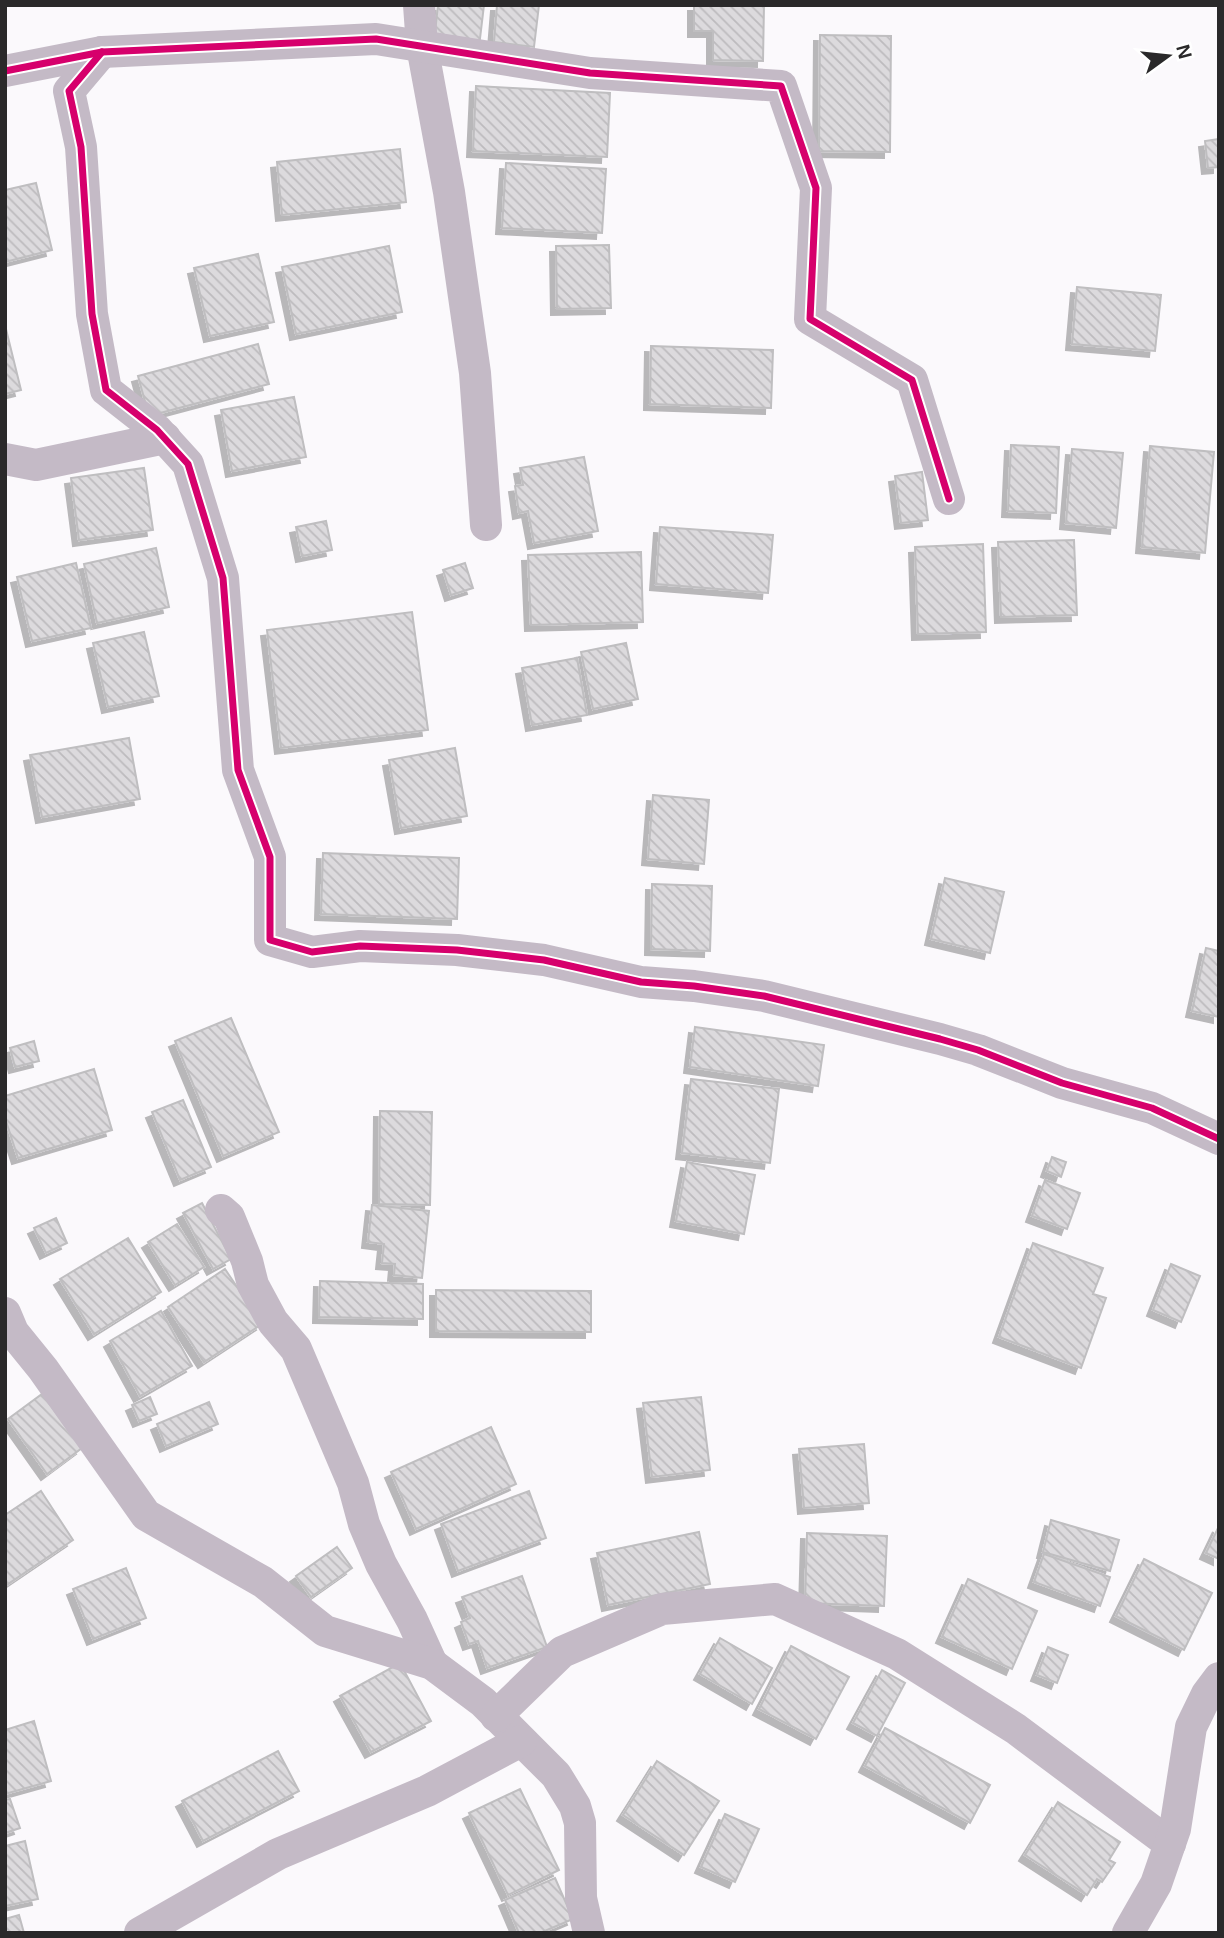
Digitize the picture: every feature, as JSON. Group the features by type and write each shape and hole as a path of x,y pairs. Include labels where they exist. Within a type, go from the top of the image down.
{"street":[{"path":"419,5 422,46 449,192 475,373 485,525"},
{"path":"5,71 102,52 376,39 590,73 781,86 816,188 810,319 912,380 949,499"},
{"path":"102,52 69,91 81,147 92,314 106,390 164,438 188,464 223,578 238,769 270,857 270,940 312,952 360,946 470,952 544,960 641,982 764,996 978,1050 1062,1083 1152,1108 1219,1139"},
{"path":"5,459 36,464 164,438"},
{"path":"221,1210 229,1217 247,1261 253,1285 273,1322 296,1349 352,1483 363,1524 432,1664"},
{"path":"5,1313 13,1332 43,1369 146,1515 262,1582 325,1631 432,1664 483,1702 556,1775 575,1806 580,1823 581,1898 589,1933"},
{"path":"496,1716 562,1652 662,1609 775,1599 897,1654 1016,1730 1170,1844"},
{"path":"1128,1933 1156,1884 1175,1829 1191,1727 1219,1678"},
{"path":"140,1933 278,1854 427,1791 521,1741"}],"building":[{"path":"438,5 484,5 479,47 434,42"},
{"path":"497,5 539,5 534,47 494,42"},
{"path":"694,5 764,5 763,61 713,60 713,31 694,31"},
{"path":"820,35 891,36 890,152 819,151"},
{"path":"476,86 610,93 607,157 473,151"},
{"path":"1219,139 1219,167 1208,168 1205,141"},
{"path":"400,149 406,202 282,215 277,162"},
{"path":"506,163 606,169 602,233 502,228"},
{"path":"36,183 52,250 5,262 5,190"},
{"path":"609,245 611,308 557,309 556,246"},
{"path":"389,246 402,312 296,334 282,267"},
{"path":"258,254 274,322 210,336 194,268"},
{"path":"1077,287 1161,295 1155,351 1072,344"},
{"path":"5,325 21,390 5,394"},
{"path":"258,344 269,384 149,416 138,376"},
{"path":"651,346 773,350 771,408 650,404"},
{"path":"294,397 306,457 232,471 221,410"},
{"path":"1011,445 1059,447 1056,513 1008,511"},
{"path":"1150,446 1214,452 1205,553 1142,547"},
{"path":"1072,449 1123,453 1116,528 1066,523"},
{"path":"584,457 598,531 534,543 528,511 519,513 515,486 523,485 520,468"},
{"path":"144,468 153,530 79,540 71,478"},
{"path":"922,472 928,520 901,523 895,476"},
{"path":"326,521 332,550 302,556 296,527"},
{"path":"660,527 773,535 768,593 656,584"},
{"path":"1074,540 1077,615 1001,617 998,542"},
{"path":"983,544 986,632 918,634 915,547"},
{"path":"156,548 169,607 97,623 84,564"},
{"path":"641,552 643,622 531,625 528,555"},
{"path":"76,563 91,628 32,641 17,577"},
{"path":"465,563 473,588 451,595 443,570"},
{"path":"412,612 428,730 281,748 267,630"},
{"path":"144,632 159,696 108,707 93,643"},
{"path":"626,643 638,699 593,709 581,652"},
{"path":"577,658 587,715 532,725 522,668"},
{"path":"129,738 140,799 42,817 30,755"},
{"path":"455,748 467,816 401,828 389,760"},
{"path":"653,795 709,800 704,864 648,859"},
{"path":"323,853 459,858 457,919 321,914"},
{"path":"945,878 1004,892 990,953 931,939"},
{"path":"652,884 712,886 710,951 651,949"},
{"path":"1206,948 1219,951 1219,1017 1192,1011"},
{"path":"231,1018 279,1132 223,1156 175,1041"},
{"path":"695,1027 824,1045 818,1086 690,1067"},
{"path":"34,1041 39,1061 15,1067 10,1048"},
{"path":"94,1069 112,1130 18,1158 5,1118 5,1096"},
{"path":"691,1079 779,1089 770,1163 682,1153"},
{"path":"183,1100 211,1167 180,1180 152,1112"},
{"path":"380,1111 432,1112 430,1205 379,1204"},
{"path":"1052,1157 1066,1162 1061,1177 1047,1171"},
{"path":"687,1162 755,1175 744,1234 676,1221"},
{"path":"1045,1180 1080,1193 1067,1229 1032,1216"},
{"path":"202,1203 231,1259 213,1269 183,1213"},
{"path":"372,1205 429,1211 422,1278 394,1275 395,1264 382,1263 384,1244 368,1242"},
{"path":"56,1218 67,1243 46,1253 34,1228"},
{"path":"177,1224 204,1267 175,1285 148,1242"},
{"path":"128,1238 161,1292 94,1334 60,1279"},
{"path":"1033,1243 1103,1268 1093,1294 1106,1298 1081,1368 999,1337"},
{"path":"1171,1264 1200,1276 1181,1322 1153,1310"},
{"path":"225,1269 262,1324 204,1362 168,1307"},
{"path":"320,1281 423,1284 423,1319 319,1317"},
{"path":"436,1290 591,1291 591,1332 436,1331"},
{"path":"161,1311 192,1366 140,1396 110,1341"},
{"path":"42,1394 82,1448 47,1474 8,1419"},
{"path":"150,1397 157,1414 139,1421 132,1405"},
{"path":"701,1397 710,1470 652,1477 643,1403"},
{"path":"209,1402 218,1424 166,1446 157,1424"},
{"path":"491,1427 516,1484 416,1529 391,1472"},
{"path":"864,1444 869,1503 804,1508 799,1449"},
{"path":"41,1491 73,1540 5,1586 5,1515"},
{"path":"529,1491 546,1538 458,1571 441,1524"},
{"path":"1051,1520 1119,1540 1110,1571 1043,1552"},
{"path":"1219,1526 1219,1559 1206,1553"},
{"path":"699,1532 710,1584 608,1605 597,1553"},
{"path":"807,1533 887,1536 884,1606 805,1603"},
{"path":"337,1547 352,1568 311,1597 296,1576"},
{"path":"1044,1554 1110,1577 1100,1606 1034,1582"},
{"path":"1144,1559 1212,1593 1184,1650 1116,1616"},
{"path":"126,1568 146,1618 93,1639 73,1589"},
{"path":"522,1576 547,1647 487,1668 478,1641 469,1644 461,1622 470,1618 462,1597"},
{"path":"968,1579 1037,1611 1012,1669 942,1637"},
{"path":"720,1638 772,1668 752,1704 700,1674"},
{"path":"791,1646 849,1677 816,1739 759,1709"},
{"path":"1048,1647 1068,1655 1057,1683 1037,1675"},
{"path":"400,1663 431,1721 371,1752 340,1696"},
{"path":"882,1670 905,1683 877,1736 853,1723"},
{"path":"34,1721 51,1781 5,1794 5,1730"},
{"path":"885,1728 990,1785 970,1823 865,1766"},
{"path":"278,1751 299,1791 203,1841 182,1801"},
{"path":"657,1761 719,1801 684,1855 623,1815"},
{"path":"520,1789 559,1870 508,1895 469,1813"},
{"path":"10,1799 20,1828 5,1833 5,1800"},
{"path":"1058,1802 1120,1842 1109,1860 1115,1863 1102,1882 1097,1879 1087,1895 1025,1855"},
{"path":"725,1814 759,1829 735,1882 701,1867"},
{"path":"25,1841 38,1899 5,1906 5,1846"},
{"path":"555,1878 573,1919 540,1933 519,1933 505,1900"},
{"path":"19,1915 24,1933 5,1933 5,1919"}],"cycle path":[{"path":"5,71 102,52 376,39 590,73 781,86 816,188 810,319 912,380 949,499"},
{"path":"102,52 69,91 81,147 92,314 106,390 157,430 188,464 223,578 238,770 270,857 270,940 312,952 360,946 457,950 544,960 641,982 764,996 978,1050 1062,1083 1152,1108 1219,1139"}]}
